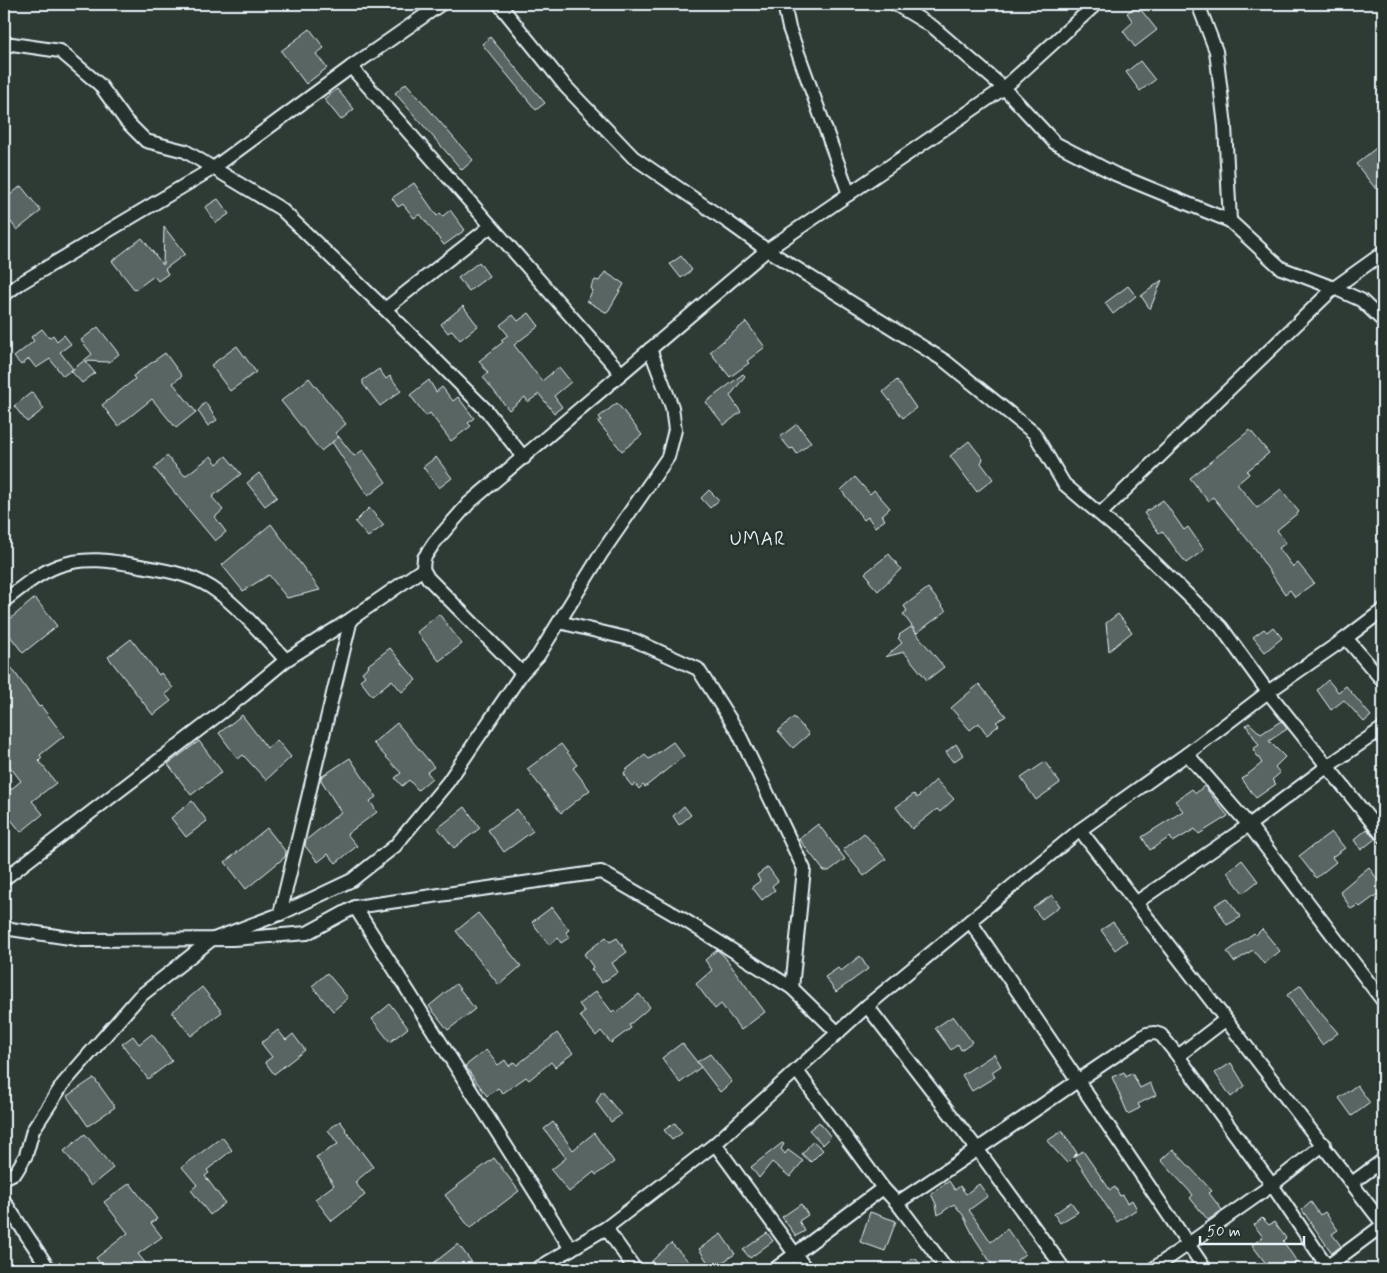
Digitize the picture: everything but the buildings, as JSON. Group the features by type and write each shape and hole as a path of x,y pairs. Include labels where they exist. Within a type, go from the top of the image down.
{"street":[{"path":"4,294 212,169 441,4"},
{"path":"499,4 566,88 633,157 767,250 945,362 1034,433 1064,484 1135,544 1221,627 1268,692 1383,836"},
{"path":"784,4 790,28 848,194"},
{"path":"895,4 933,27 1004,88 1055,143 1115,174 1230,221 1280,268 1361,300 1383,321"},
{"path":"522,673 428,578 422,569 424,558 434,543 469,503 767,250 1004,88 1096,4"},
{"path":"1198,4 1216,51 1225,126 1230,221"},
{"path":"4,48 12,44 60,51 100,85 126,121 146,141 186,152 281,209 487,411 524,458"},
{"path":"351,67 621,373"},
{"path":"385,309 491,226"},
{"path":"1100,514 1334,288 1383,253"},
{"path":"4,1178 16,1172 26,1155 33,1130 64,1084 139,997 211,940 280,914 352,880 394,846 448,782 522,673 538,656 602,554 668,457 675,430 672,407 650,349"},
{"path":"4,601 44,572 73,562 104,560 173,572 198,580 219,593 286,660"},
{"path":"4,879 244,695 286,660 352,619 422,569"},
{"path":"538,1269 606,1228 715,1144 867,1006 1080,830 1383,610"},
{"path":"280,914 352,619"},
{"path":"559,622 634,640 698,669 733,724 804,869 792,988"},
{"path":"1346,638 1383,681"},
{"path":"1137,902 1249,825 1383,728"},
{"path":"1187,754 1249,825 1383,1001"},
{"path":"897,1203 1147,1034 1154,1033 1162,1035 1272,1184 1325,1268 1383,1224 1324,1144 1080,830"},
{"path":"4,928 83,940 211,940 307,933 355,907 601,872 686,921 792,988 838,1033"},
{"path":"355,907 571,1250"},
{"path":"970,921 1204,1269"},
{"path":"867,1006 978,1150 1064,1269"},
{"path":"1178,1056 1226,1020"},
{"path":"797,1071 883,1188 897,1203 947,1269"},
{"path":"715,1144 806,1269"},
{"path":"1153,1269 1272,1184 1324,1144"},
{"path":"1352,1183 1383,1160"},
{"path":"775,1269 883,1188"},
{"path":"4,1202 49,1269"},
{"path":"606,1228 635,1269"}],"district":[{"name":"UMAR","path":"758,538"}]}
